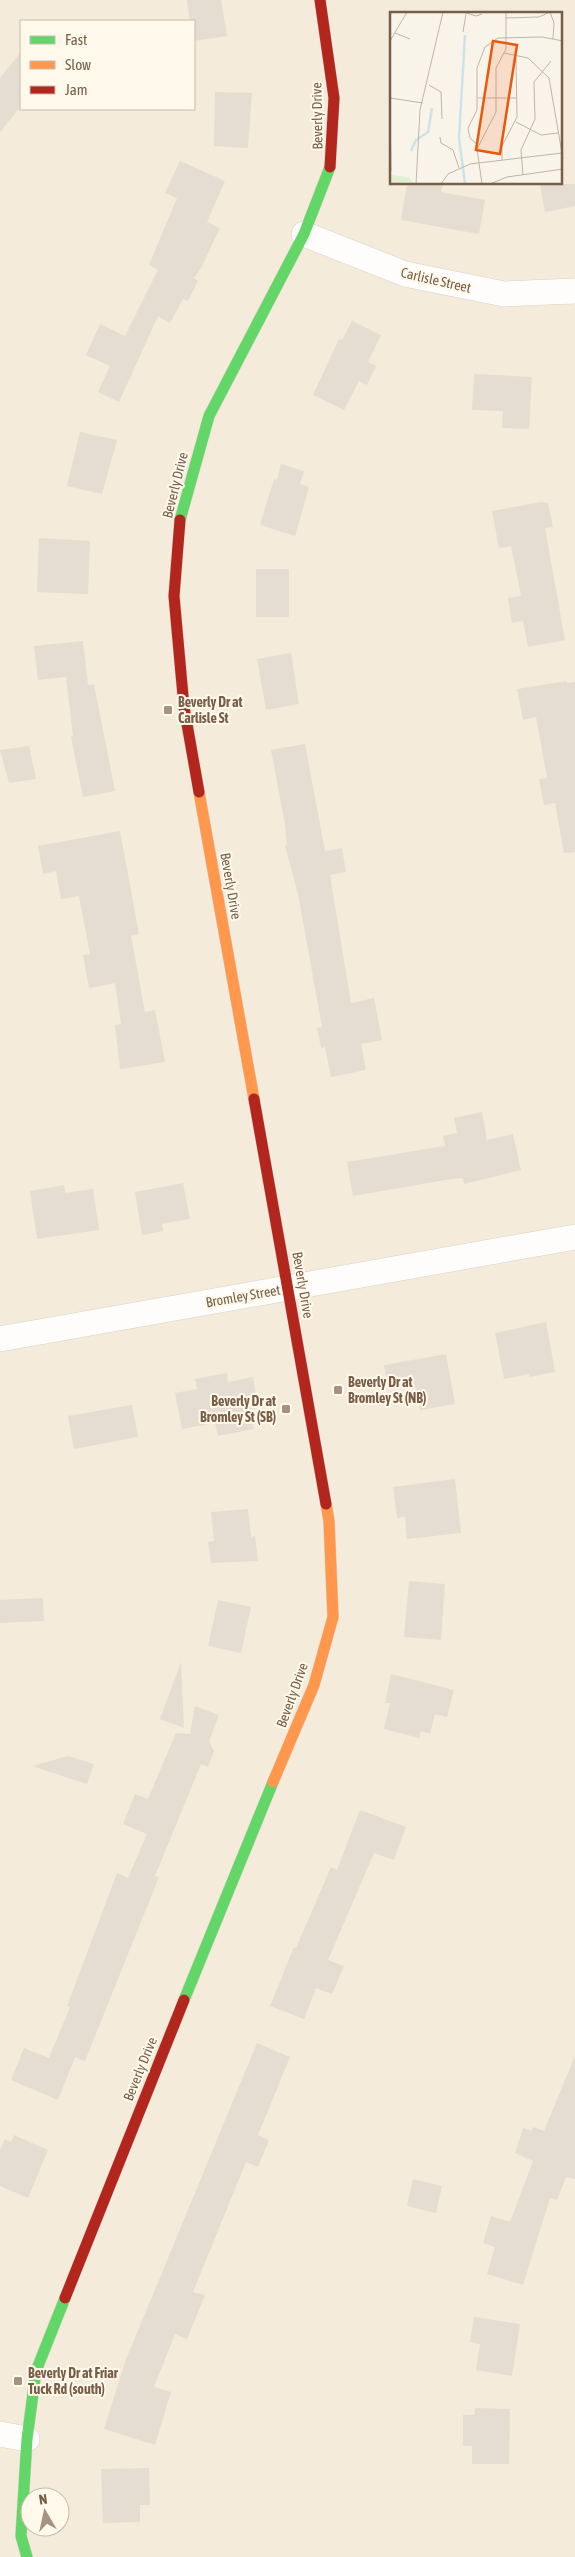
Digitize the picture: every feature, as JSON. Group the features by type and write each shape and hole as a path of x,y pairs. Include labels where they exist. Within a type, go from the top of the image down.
{"street":[{"name":"Beverly Drive","path":"27,2557 22,2536 27,2439 36,2371 214,1925 314,1686 333,1617 329,1520 184,707 174,596 180,515 209,416 304,234 332,162 335,126 334,98 320,0"},
{"name":"Carlisle Street","path":"304,234 405,274 504,294 575,291"},
{"name":"Bromley Street","path":"0,1339 575,1237"},
{"path":"0,2434 27,2439"}],"shaded area":[{"path":"0,0 575,0 575,2557 0,2557"}],"building":[{"path":"187,0 221,0 227,36 195,41 195,20 190,20"},
{"path":"20,53 20,107 0,132 0,78"},
{"path":"215,92 252,93 248,148 214,146"},
{"path":"180,161 225,181 207,222 220,228 201,268 194,278 198,281 188,301 183,299 170,323 158,316 119,402 98,392 110,366 86,355 100,324 125,336 158,270 149,265 177,198 165,193"},
{"path":"575,184 575,206 545,212 540,185"},
{"path":"407,185 443,185 441,192 485,200 479,234 401,220"},
{"path":"352,321 381,335 368,362 376,366 367,385 359,381 344,410 313,395 339,339 342,340"},
{"path":"474,374 532,377 529,429 502,428 503,411 472,410"},
{"path":"80,432 117,440 102,494 67,486"},
{"path":"281,464 304,471 300,484 309,487 295,536 260,525 274,479 277,480"},
{"path":"541,502 548,503 553,527 545,528 565,640 528,647 523,621 512,623 508,598 521,596 511,546 499,548 492,511"},
{"path":"39,538 90,541 88,594 37,592"},
{"path":"256,569 289,569 289,617 256,617"},
{"path":"83,641 88,685 94,684 115,791 83,797 71,737 73,736 66,677 38,680 34,646"},
{"path":"291,653 299,704 266,710 257,659"},
{"path":"567,681 567,683 575,682 575,852 564,853 555,803 544,805 539,779 547,778 536,717 523,720 517,689"},
{"path":"305,744 325,851 342,848 346,872 330,875 351,1003 374,998 382,1040 361,1044 366,1070 331,1077 325,1047 321,1048 317,1028 322,1027 298,894 285,846 287,845 285,824 271,750"},
{"path":"29,746 36,779 9,783 0,750"},
{"path":"120,831 139,934 131,936 145,1012 155,1010 165,1062 120,1069 115,1025 121,1024 115,983 89,988 83,955 90,954 79,896 61,899 56,871 43,874 38,846"},
{"path":"482,1112 487,1140 513,1134 521,1170 464,1184 463,1178 451,1179 353,1196 347,1162 445,1146 443,1136 457,1133 454,1118"},
{"path":"183,1183 190,1219 162,1224 163,1231 142,1235 135,1192"},
{"path":"64,1185 65,1193 93,1189 99,1230 37,1239 30,1191"},
{"path":"546,1322 555,1372 529,1377 529,1374 504,1379 495,1333"},
{"path":"446,1354 455,1404 420,1410 415,1385 388,1389 384,1365"},
{"path":"227,1373 228,1382 253,1377 258,1408 250,1409 254,1429 218,1436 215,1423 182,1429 175,1393 197,1389 195,1379"},
{"path":"132,1405 138,1437 74,1449 68,1416"},
{"path":"455,1479 461,1533 407,1539 405,1517 397,1518 393,1487"},
{"path":"248,1509 251,1537 255,1536 258,1561 211,1563 208,1542 214,1541 211,1512"},
{"path":"409,1581 445,1584 441,1640 404,1637"},
{"path":"43,1598 44,1621 0,1623 0,1600"},
{"path":"218,1600 251,1607 241,1653 208,1646"},
{"path":"181,1662 184,1728 160,1719"},
{"path":"391,1674 454,1690 447,1717 435,1714 430,1734 421,1731 419,1738 384,1729 390,1703 385,1703"},
{"path":"195,1706 219,1715 209,1741 214,1751 208,1767 201,1764 155,1876 159,1877 85,2061 75,2057 58,2100 11,2080 24,2048 49,2058 70,2007 67,2006 117,1873 128,1878 147,1834 123,1824 135,1794 148,1799 176,1733 190,1734"},
{"path":"68,1756 94,1764 87,1784 32,1766"},
{"path":"360,1810 406,1827 394,1860 374,1853 328,1960 344,1966 332,1994 316,1988 304,2019 270,2006 294,1947 296,1948 331,1867 337,1870"},
{"path":"257,2043 290,2057 258,2135 269,2140 258,2167 246,2162 193,2292 205,2295 187,2339 175,2334 154,2387 171,2392 155,2445 104,2429 125,2362"},
{"path":"575,2056 575,2179 566,2177 557,2200 550,2198 523,2285 487,2274 495,2247 483,2243 491,2216 510,2222 533,2161 515,2153 523,2128 532,2131 533,2127 544,2131"},
{"path":"14,2135 48,2150 28,2198 0,2186 0,2150 5,2139 11,2142"},
{"path":"413,2179 442,2186 436,2213 407,2206"},
{"path":"474,2317 520,2324 512,2376 476,2370 480,2344 470,2342"},
{"path":"475,2408 510,2409 509,2464 472,2464 472,2446 463,2446 463,2415 474,2415"},
{"path":"149,2468 150,2505 140,2505 140,2522 103,2523 101,2469"}],"traffic: fast":[{"path":"180,520 209,416 304,234 330,167"},
{"path":"184,2000 273,1782"},
{"path":"27,2557 21,2536 27,2439 36,2371 65,2298"}],"traffic: slow":[{"path":"199,792 254,1099"},
{"path":"273,1782 314,1685 333,1617 329,1521 326,1504"}],"traffic: jam":[{"path":"320,0 334,98 330,167"},
{"path":"180,520 174,596 184,707 199,792"},
{"path":"254,1099 326,1504"},
{"path":"65,2298 184,2000"}],"place":[{"name":"Beverly Dr at Carlisle St","path":"168,710"},
{"name":"Beverly Dr at Bromley St (NB)","path":"338,1390"},
{"name":"Beverly Dr at Bromley St (SB)","path":"286,1409"},
{"name":"Beverly Dr at Friar Tuck Rd (south)","path":"18,2381"}]}
